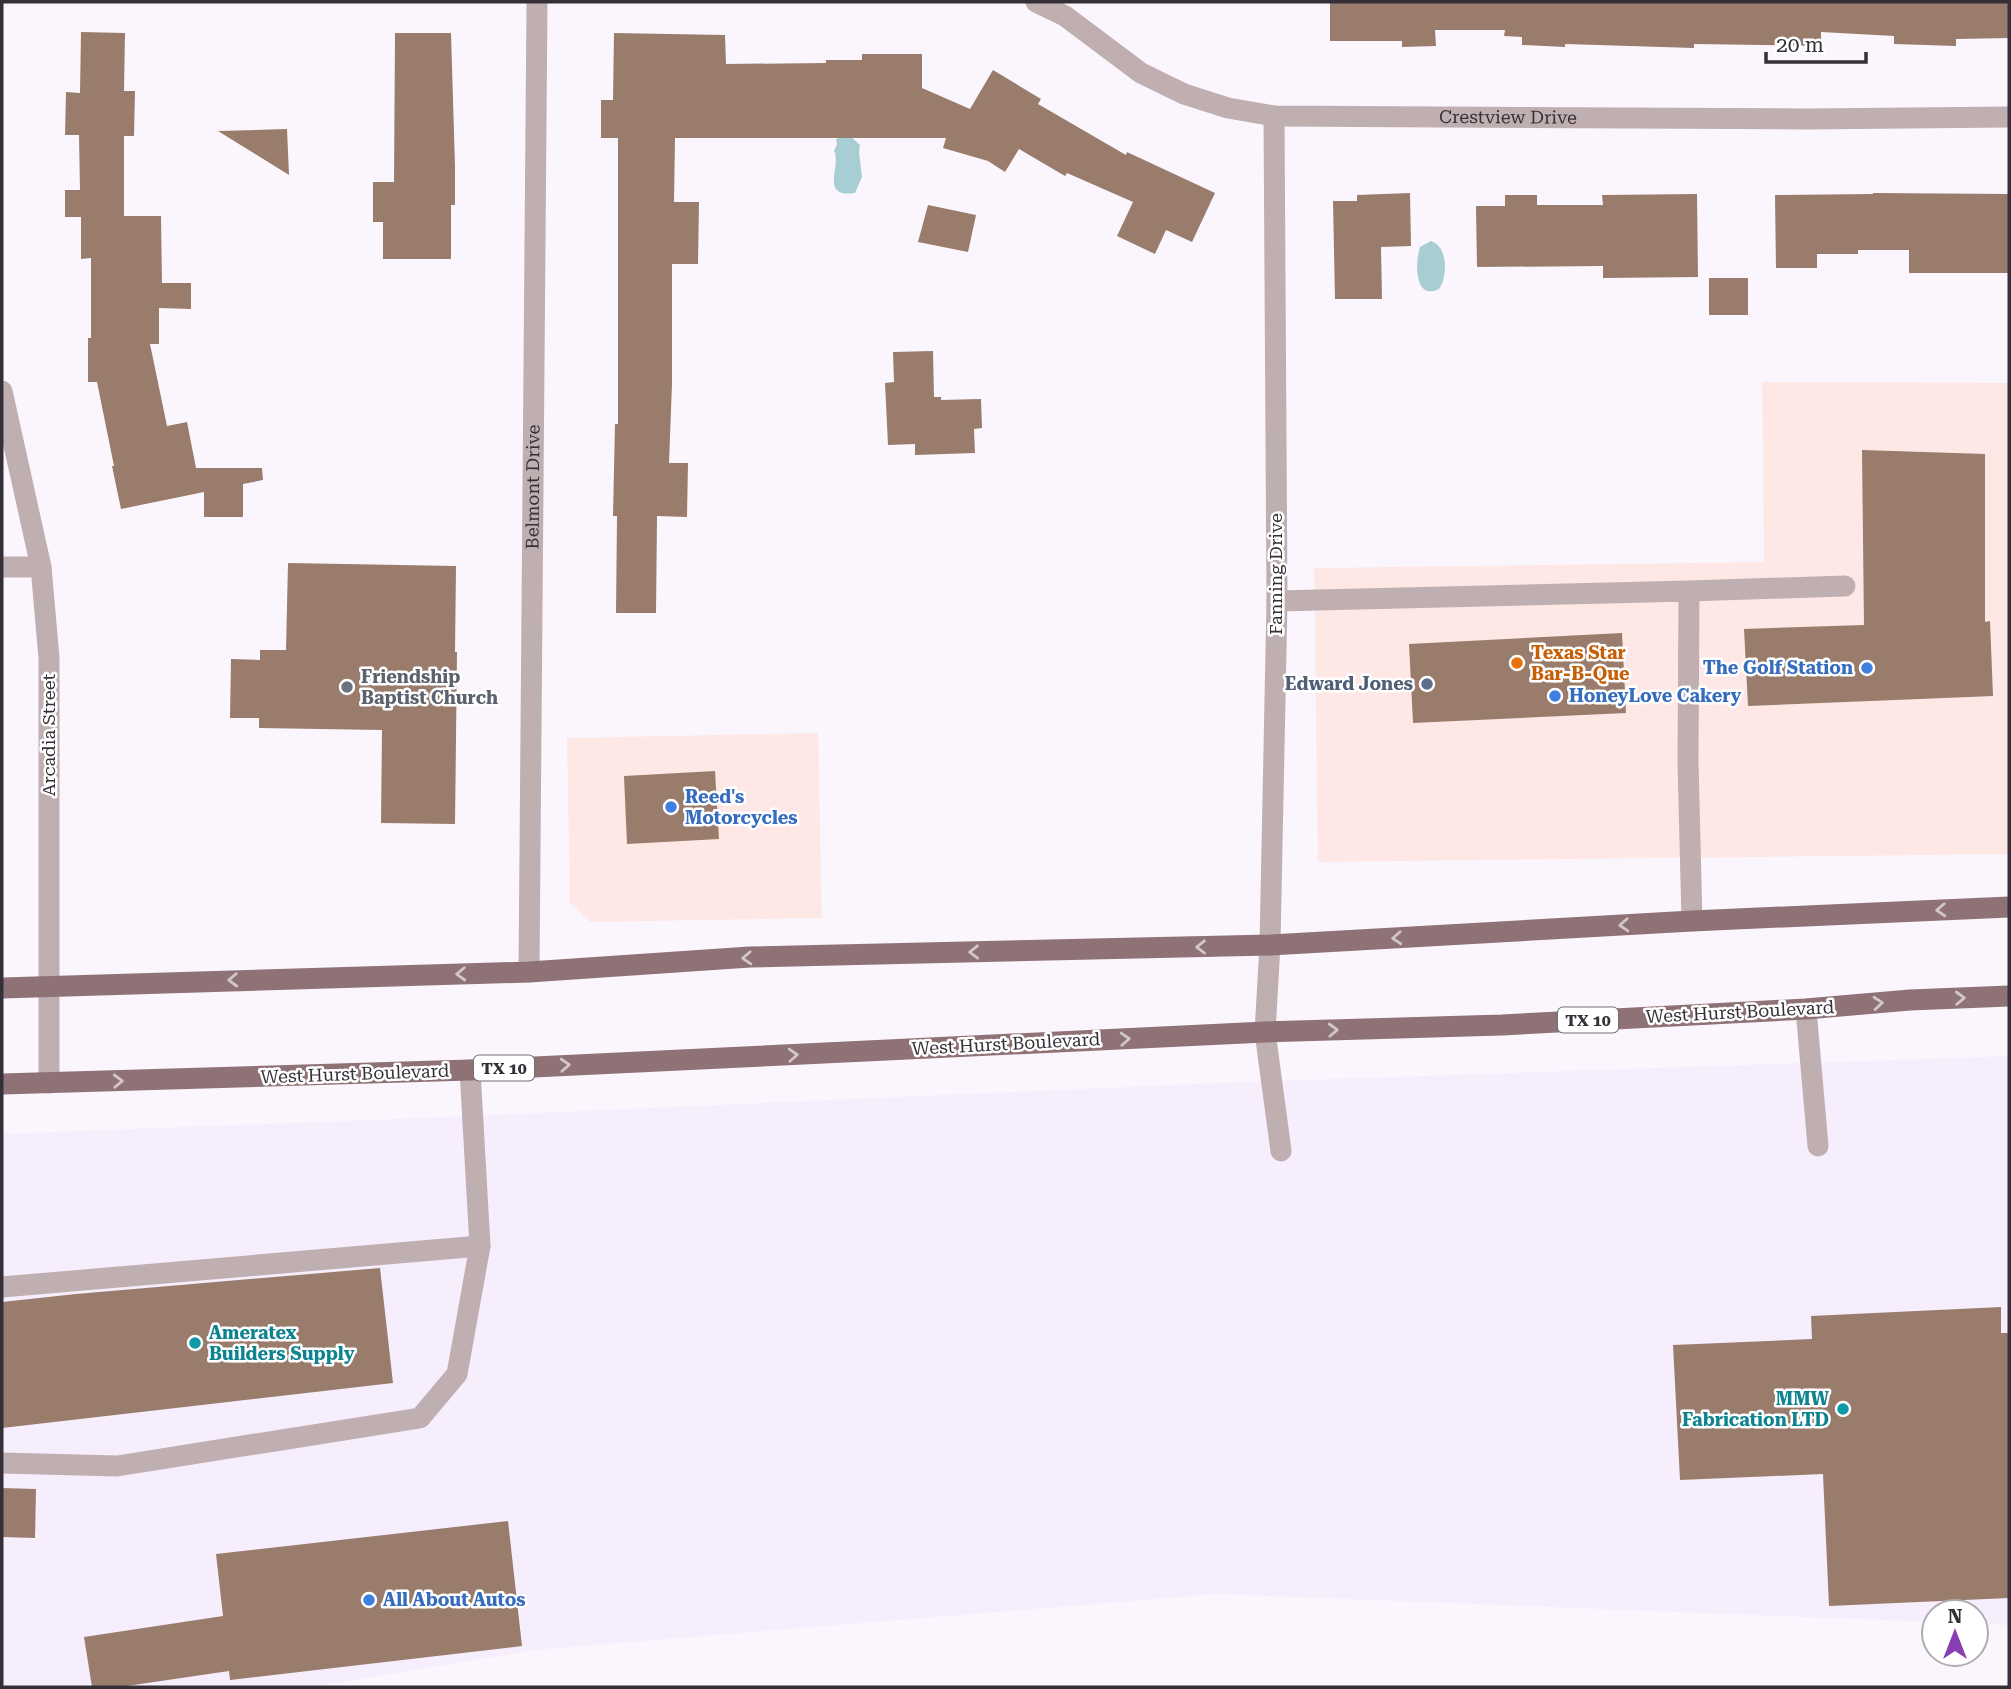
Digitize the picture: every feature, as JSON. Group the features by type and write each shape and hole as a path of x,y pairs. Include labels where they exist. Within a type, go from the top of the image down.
{"main road":[{"path":"2,988 529,972 750,957 1270,945 1692,921 2009,907"},
{"name":"West Hurst Boulevard","path":"2,1084 470,1070 1265,1032 1502,1025 2009,996"}],"street":[{"name":"Belmont Drive","path":"529,972 537,2"},
{"name":"Crestview Drive","path":"1036,2 1065,9 1141,73 1184,94 1228,108 1274,116 1807,119 2009,117"},
{"name":"Fanning Drive","path":"1274,116 1277,601 1270,945 1265,1032 1280,1151"},
{"name":"Arcadia Street","path":"2,391 41,567 49,658 49,1083"},
{"path":"2,567 41,567"},
{"path":"1277,601 1845,586"},
{"path":"1689,591 1688,762 1692,921"},
{"path":"1806,1009 1818,1146"},
{"path":"2,1463 117,1466 420,1418 457,1374 480,1246 470,1070"},
{"path":"2,1287 480,1246"}],"shaded area":[{"path":"1762,382 2009,383 2009,854 1318,862 1314,568 1764,562"},
{"path":"818,733 822,918 591,922 570,903 567,738"},
{"path":"2009,1056 2009,1625 1990,1624 1990,1598 1920,1598 1920,1621 1216,1594 534,1650 312,1687 2,1687 2,1134 1217,1083"}],"water":[{"path":"849,135 860,145 862,177 855,193 838,191 834,179 836,139"},
{"path":"1431,241 1441,249 1445,270 1439,289 1431,291 1425,290 1421,285 1417,262 1420,247"}],"building":[{"path":"1330,2 2009,2 2009,38 1956,39 1956,46 1894,44 1894,36 1821,32 1821,46 1694,44 1694,48 1565,44 1565,47 1522,45 1522,37 1504,36 1505,30 1435,30 1436,46 1402,47 1402,41 1330,41"},
{"path":"81,32 125,33 124,91 135,91 134,136 124,136 124,216 161,216 162,283 191,283 191,309 159,308 159,344 150,344 167,426 187,422 196,468 262,468 263,480 243,484 243,517 204,517 204,492 121,509 97,382 88,382 91,258 81,259 81,217 65,217 65,190 80,190 79,135 65,135 66,92 80,93"},
{"path":"395,33 451,33 455,205 451,205 451,259 383,259 383,222 373,222 373,182 394,182"},
{"path":"614,33 725,35 726,64 826,63 826,60 862,60 862,54 922,54 922,88 970,109 993,70 1041,99 1038,104 1126,155 1127,152 1215,193 1192,242 1166,230 1155,254 1117,236 1133,202 1067,173 1065,176 1019,149 1005,172 988,161 943,148 946,138 675,138 674,202 699,202 698,264 672,264 669,463 688,463 687,517 657,516 656,613 616,613 617,516 613,516 615,424 618,424 618,138 601,138 601,100 613,100"},
{"path":"287,129 289,175 218,131"},
{"path":"1410,193 1411,246 1381,247 1382,299 1335,299 1333,201 1357,201 1357,195"},
{"path":"1697,194 1698,277 1603,278 1603,266 1477,267 1476,206 1505,206 1505,195 1537,195 1537,205 1603,205 1602,195"},
{"path":"2009,194 2009,273 1909,273 1909,250 1858,250 1858,254 1817,254 1817,268 1776,268 1775,195"},
{"path":"928,205 976,215 968,252 918,242"},
{"path":"1709,278 1748,278 1748,315 1709,315"},
{"path":"933,351 934,397 941,397 941,400 981,399 982,428 974,429 975,453 915,455 915,444 888,445 885,383 894,382 893,352"},
{"path":"1862,450 1985,454 1985,622 1990,621 1993,696 1748,706 1744,629 1864,625"},
{"name":"Friendship Baptist Church","path":"288,563 456,566 455,824 381,823 382,730 259,728 259,718 230,718 231,659 260,660 260,650 286,650"},
{"path":"1622,633 1626,713 1413,723 1409,644"},
{"name":"Reed's Motorcycles","path":"715,771 719,839 627,844 624,776"},
{"name":"Ameratex Builders Supply","path":"380,1268 393,1383 2,1428 2,1302"},
{"name":"MMW Fabrication LTD","path":"2001,1307 2001,1333 2009,1333 2009,1598 1920,1598 1920,1602 1829,1606 1823,1474 1680,1480 1673,1345 1812,1339 1811,1316"},
{"path":"2,1488 36,1489 35,1538 2,1537"},
{"name":"All About Autos","path":"508,1521 522,1646 230,1680 229,1671 120,1687 92,1687 84,1637 223,1616 216,1554"}],"place":[{"name":"Texas Star Bar-B-Que","path":"1517,663"},
{"name":"The Golf Station","path":"1867,668"},
{"name":"Edward Jones","path":"1427,684"},
{"name":"Friendship Baptist Church","path":"347,687"},
{"name":"HoneyLove Cakery","path":"1555,696"},
{"name":"Reed's Motorcycles","path":"671,807"},
{"name":"Ameratex Builders Supply","path":"195,1343"},
{"name":"MMW Fabrication LTD","path":"1843,1409"},
{"name":"All About Autos","path":"369,1600"}]}
